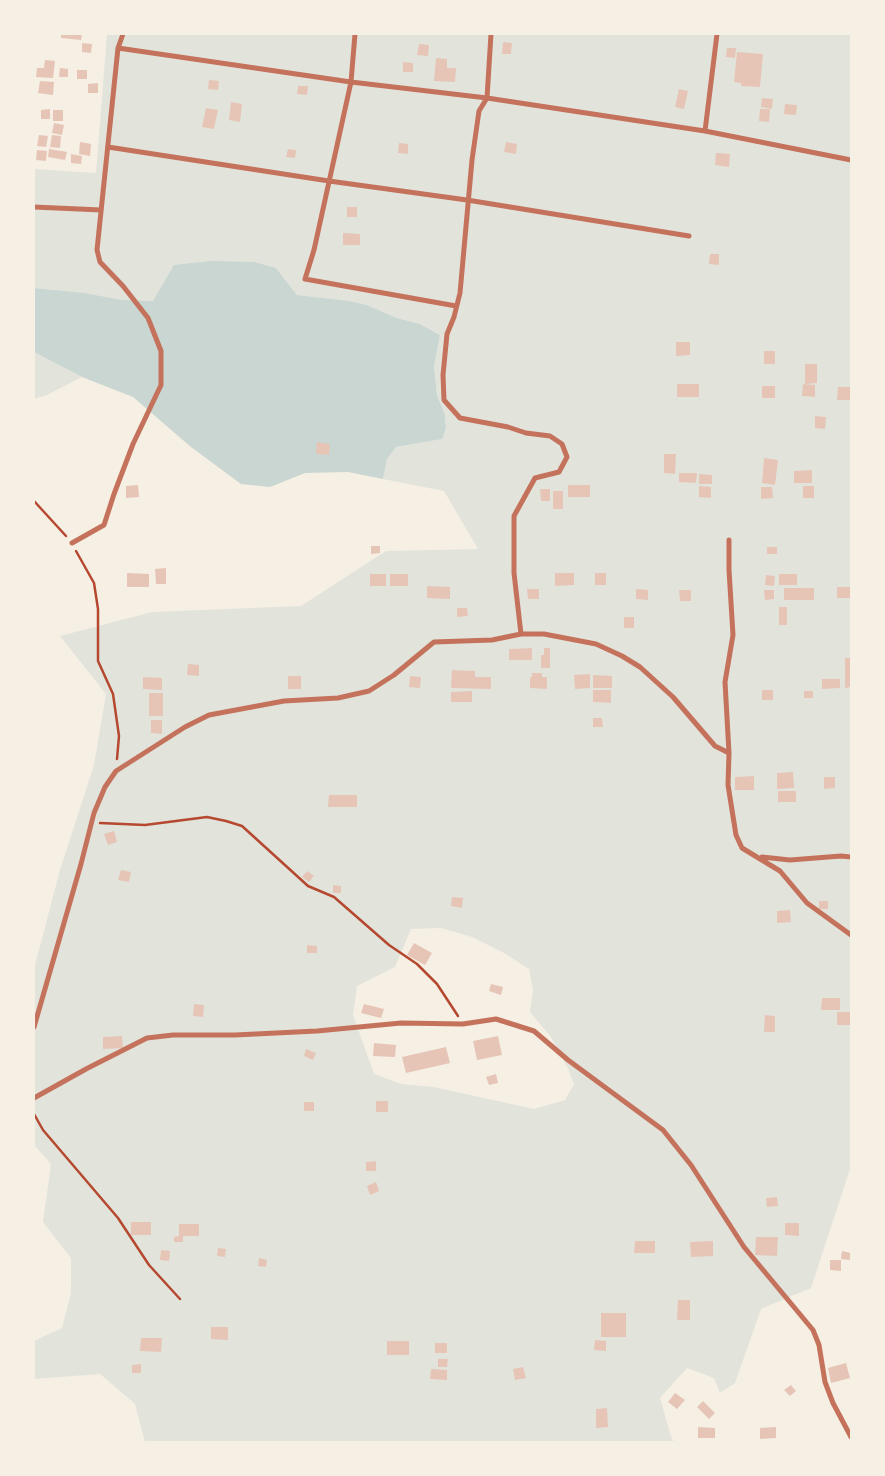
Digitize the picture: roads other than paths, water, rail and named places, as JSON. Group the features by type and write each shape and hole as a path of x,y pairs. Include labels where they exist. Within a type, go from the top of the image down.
{"street":[{"path":"72,542 104,525 134,444 161,385 161,351 148,318 123,286 100,262 97,250 118,48 123,34"},
{"path":"356,34 351,82 314,250 305,280 456,306"},
{"path":"491,34 487,98 479,110 467,200 460,293 447,334 443,375 444,400 460,418 508,427 526,433 550,436 562,444 567,457 559,472 536,478 514,516 514,573 521,634"},
{"path":"705,132 717,34"},
{"path":"118,48 351,82 487,98 705,132 851,160"},
{"path":"108,147 467,200 689,236"},
{"path":"34,207 101,210"},
{"path":"729,540 729,570 734,635 725,682 728,784 736,835 742,848 780,871 807,903 851,935"},
{"path":"34,1027 92,822 105,787 116,771 185,727 209,715 284,701 338,698 369,691 394,675 434,642 492,640 521,634 544,634 596,644 640,667 673,697 715,746 728,753"},
{"path":"759,857 790,860 851,857"},
{"path":"34,1098 147,1038 173,1035 236,1035 317,1031 401,1023 463,1024 496,1019 534,1031 575,1065 663,1130 691,1165 744,1247 813,1330 818,1344 825,1382 833,1404 851,1437"}]}
